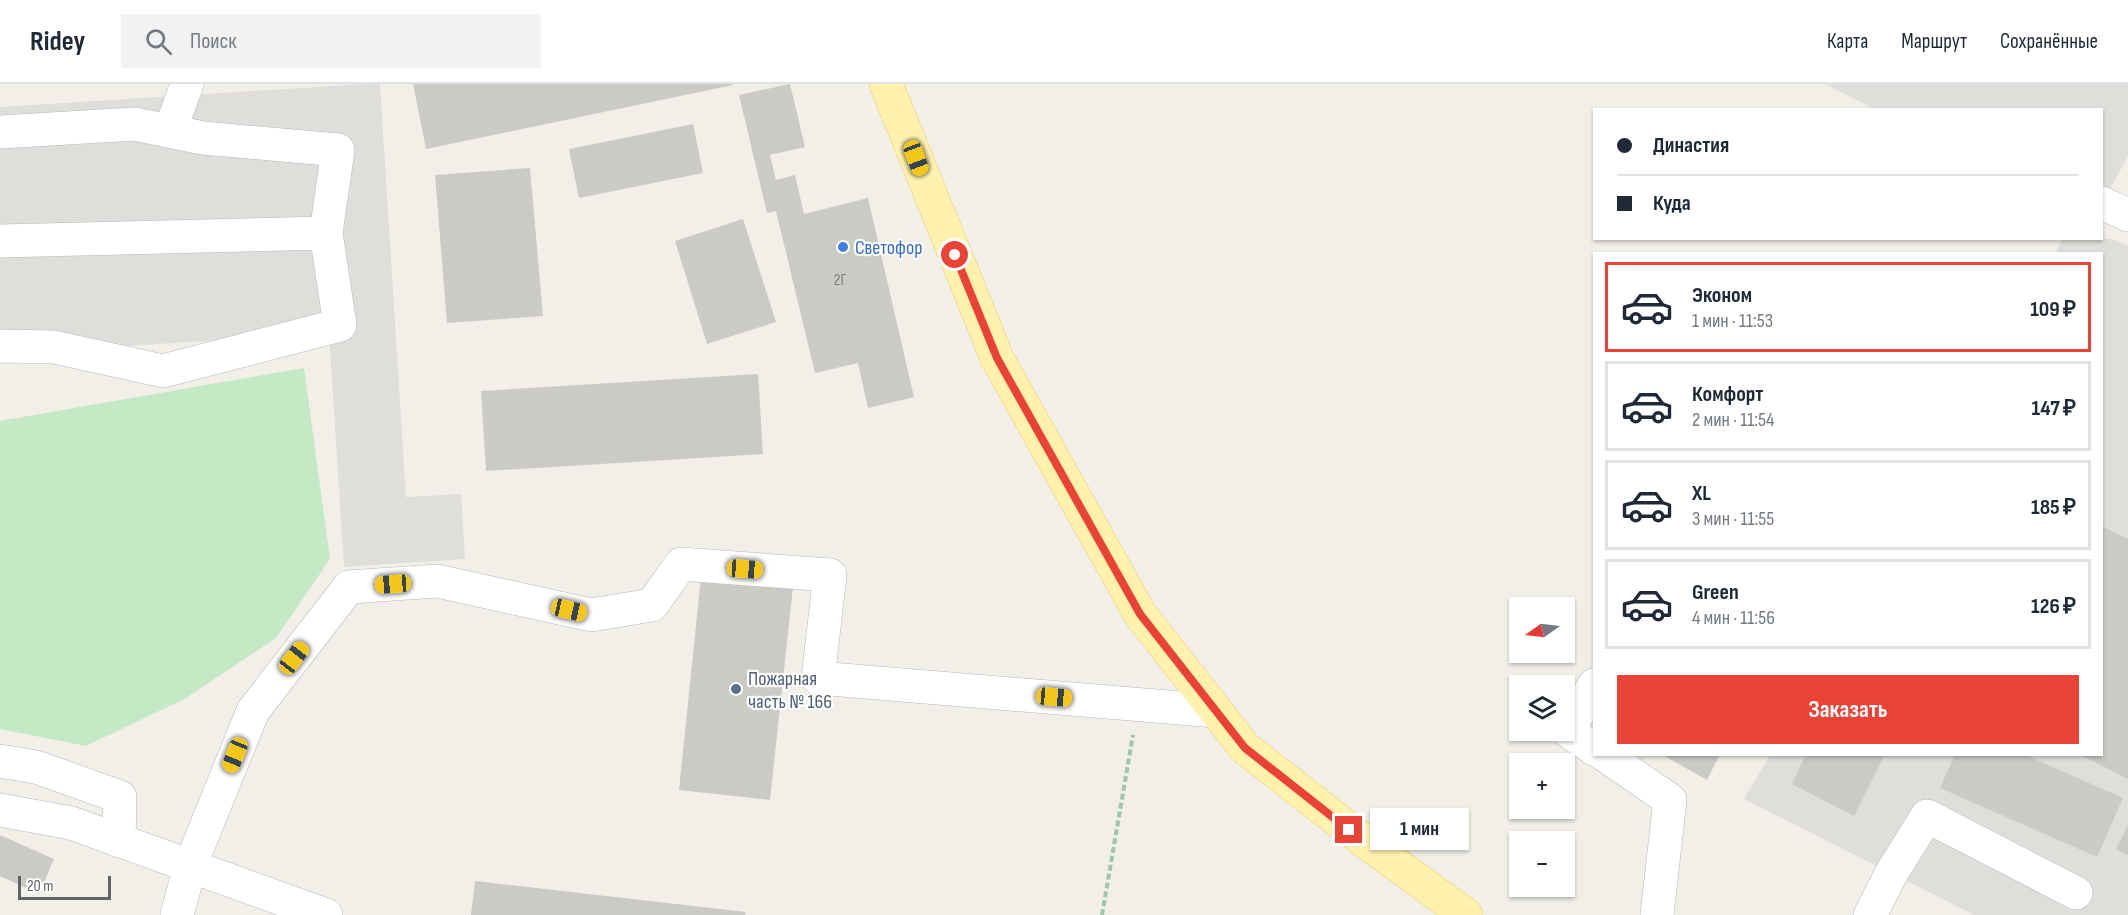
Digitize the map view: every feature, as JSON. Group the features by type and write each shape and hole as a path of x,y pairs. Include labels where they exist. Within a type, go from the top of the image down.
{"main road":[{"path":"886,84 997,358 1140,614 1245,748 1366,843 1466,915"}],"street":[{"path":"170,131 187,84"},
{"path":"0,132 134,124 203,138 338,150 326,233 340,325 163,371 54,346 0,346"},
{"path":"0,241 326,233"},
{"path":"177,915 190,866 253,711 349,587 437,581 591,615 652,605 681,564 830,575 818,678 1216,711"},
{"path":"1593,687 1568,731 1593,748"},
{"path":"1606,756 1670,800 1657,915"},
{"path":"0,760 36,767 120,797 119,841"},
{"path":"0,810 71,823 326,915"},
{"path":"1870,915 1891,874 1927,816 2076,893"}],"path":[{"path":"1102,915 1134,728"}],"shaded area":[{"path":"380,84 406,497 461,494 465,559 344,567 329,333 0,354 0,107"},
{"path":"1825,84 2128,84 2128,156 2103,202 2103,108 1872,108"},
{"path":"2103,238 2116,240 2128,246 2128,915 1974,915 1744,799 1769,756 2103,756 2103,252 2056,252 2062,240 2103,240"}],"green space":[{"path":"304,368 330,559 276,638 186,698 86,746 0,729 0,421"}],"building":[{"path":"413,84 733,84 733,85 426,149"},
{"path":"790,84 805,147 770,155 776,180 795,175 804,214 868,198 914,397 868,408 858,363 815,373 776,211 767,213 739,95"},
{"path":"693,124 703,173 579,198 569,149"},
{"path":"530,168 543,316 447,323 435,175"},
{"path":"743,219 776,322 707,344 675,241"},
{"path":"758,374 763,454 486,471 481,391"},
{"path":"2103,527 2128,539 2128,779 2083,756 2103,756"},
{"name":"Пожарная часть № 166","path":"701,577 793,587 770,800 679,790"},
{"path":"1665,756 1719,756 1707,780"},
{"path":"1805,756 1884,756 1854,816 1792,784"},
{"path":"1954,756 2028,756 2123,798 2097,857 1940,788"},
{"path":"2128,825 2128,855 2116,849"},
{"path":"0,835 54,859 39,894 0,876"},
{"path":"475,881 746,912 745,915 471,915"}],"place":[{"name":"Светофор","path":"843,247"},
{"name":"Пожарная часть № 166","path":"736,689"}],"route":[{"path":"955,255 997,358 1140,614 1245,748 1349,830"}]}
